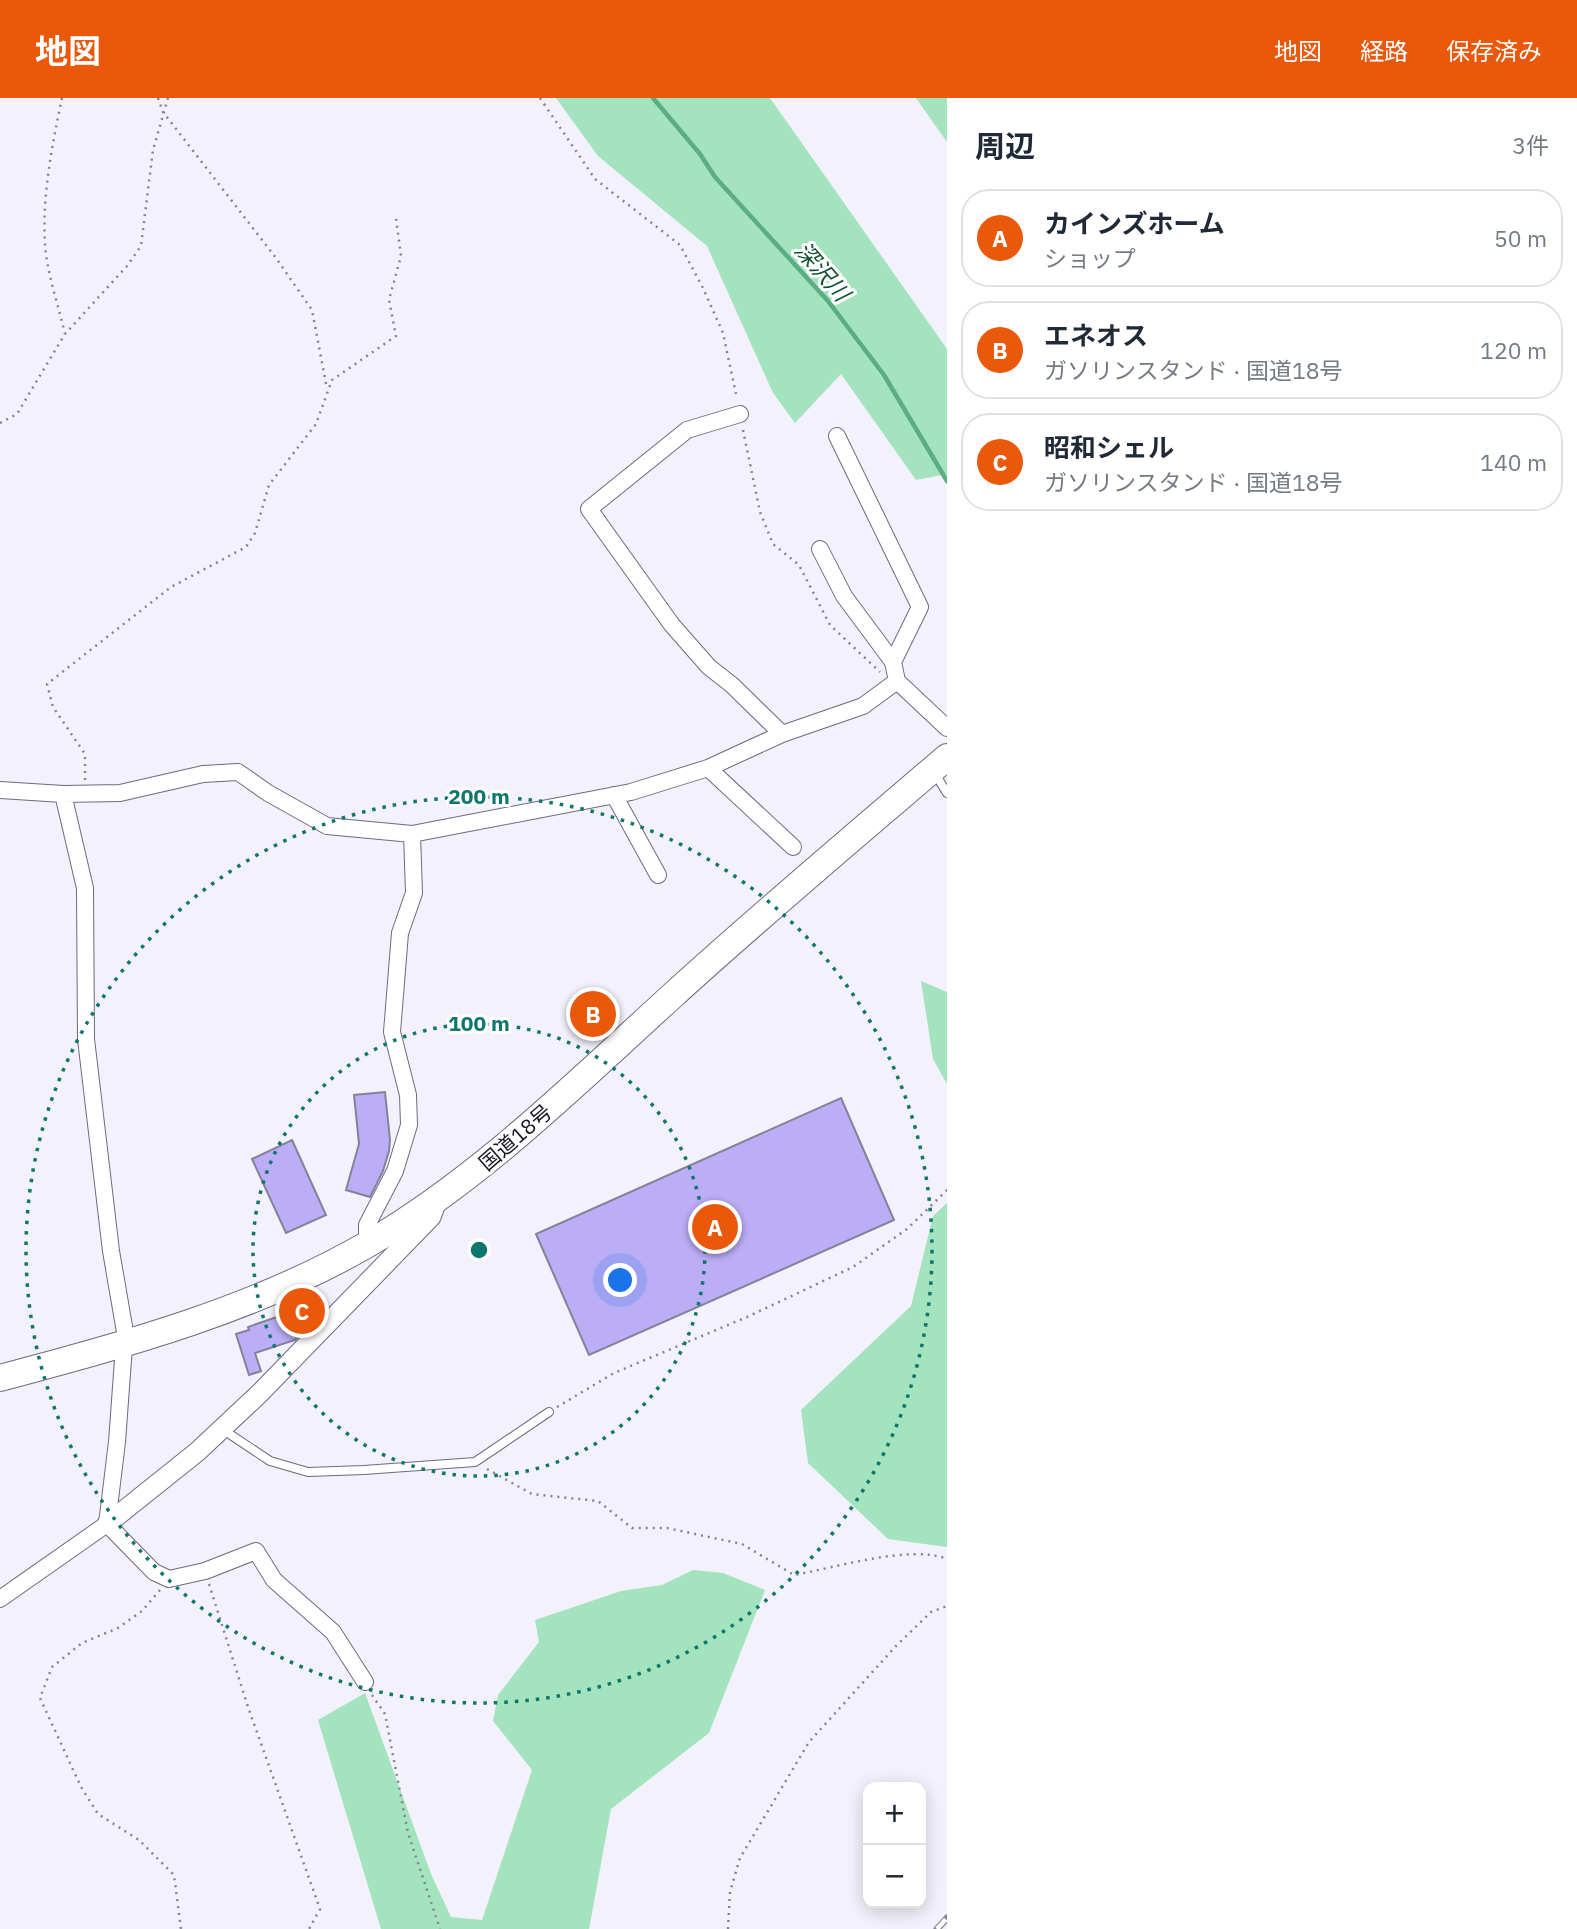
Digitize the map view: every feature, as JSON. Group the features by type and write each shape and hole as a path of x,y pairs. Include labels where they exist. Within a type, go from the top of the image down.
{"highway":[{"name":"国道18号","path":"0,1378 125,1343 241,1305 323,1268 437,1200 471,1176 676,992 940,763"}],"street":[{"path":"740,414 687,430 589,509 672,625 709,667 732,685 782,734"},
{"path":"837,436 920,607 893,662"},
{"path":"820,549 844,596 893,662 897,681 947,728"},
{"path":"0,790 63,794 120,793 203,774 237,772 327,826 412,834 614,795 708,768 782,734 863,706 897,681"},
{"path":"708,768 793,847"},
{"path":"63,794 85,888 86,1039 111,1251 125,1343 107,1524"},
{"path":"614,795 658,875"},
{"path":"370,1280 373,1272 367,1244 367,1225 395,1171 409,1125 408,1095 392,1032 400,933 414,893 412,834"},
{"path":"0,1599 107,1524 222,1429 431,1217 437,1200"},
{"path":"107,1524 153,1573 169,1579 205,1571 256,1551 274,1580 333,1632 365,1682"}],"lane":[{"path":"940,763 947,793"},
{"path":"222,1429 270,1461 308,1472 475,1462 549,1412"}],"path":[{"path":"62,98 51,154 45,247 65,334"},
{"path":"158,98 163,112 276,258 312,310 327,392"},
{"path":"0,423 17,414 65,334 127,266 141,246 153,150 168,98"},
{"path":"540,98 595,179 680,245 723,333 760,512 773,544 799,565 830,625 876,670 897,681"},
{"path":"85,794 85,754 53,707 47,684 171,587 246,547 255,533 269,485 316,424 332,380 396,336 390,300 401,256 396,218"},
{"path":"549,1412 614,1373 747,1317 853,1267 907,1229 947,1190"},
{"path":"475,1462 532,1494 598,1501 632,1528 667,1528 741,1544 794,1575 897,1555 934,1553 947,1559"},
{"path":"205,1571 248,1707 320,1909 309,1929"},
{"path":"169,1579 142,1611 118,1628 82,1643 52,1668 40,1698 81,1787 98,1814 139,1840 174,1875 181,1929"},
{"path":"728,1929 730,1892 740,1858 809,1742 896,1646 931,1612 947,1606"},
{"path":"365,1682 385,1714 408,1833 440,1929"}],"green space":[{"path":"556,98 770,98 947,349 947,474 916,480 841,374 795,423 773,393 707,246 598,156"},
{"path":"916,98 947,98 947,142"},
{"path":"921,981 947,992 947,1084 933,1059"},
{"path":"947,1203 947,1547 888,1539 808,1463 801,1410 911,1306 933,1216"},
{"path":"693,1570 723,1573 765,1590 709,1733 611,1809 589,1929 381,1929 318,1720 365,1693 431,1874 451,1917 482,1920 532,1770 493,1721 498,1695 539,1642 535,1620 621,1591 662,1585"}],"building":[{"path":"385,1092 389,1151 370,1197 346,1190 359,1144 354,1095"},
{"path":"841,1098 894,1220 589,1355 536,1234"},
{"path":"292,1140 326,1215 286,1233 252,1159"},
{"path":"294,1311 301,1333 295,1340 255,1353 261,1371 249,1375 236,1334"}],"waterway":[{"name":"深沢川","path":"653,98 700,154 715,177 828,301 884,375 947,481"}],"railway":[{"path":"937,1929 947,1918"}],"place":[{"name":"エネオス","path":"593,1014"},
{"name":"カインズホーム","path":"715,1227"},
{"name":"昭和シェル","path":"302,1311"}]}
